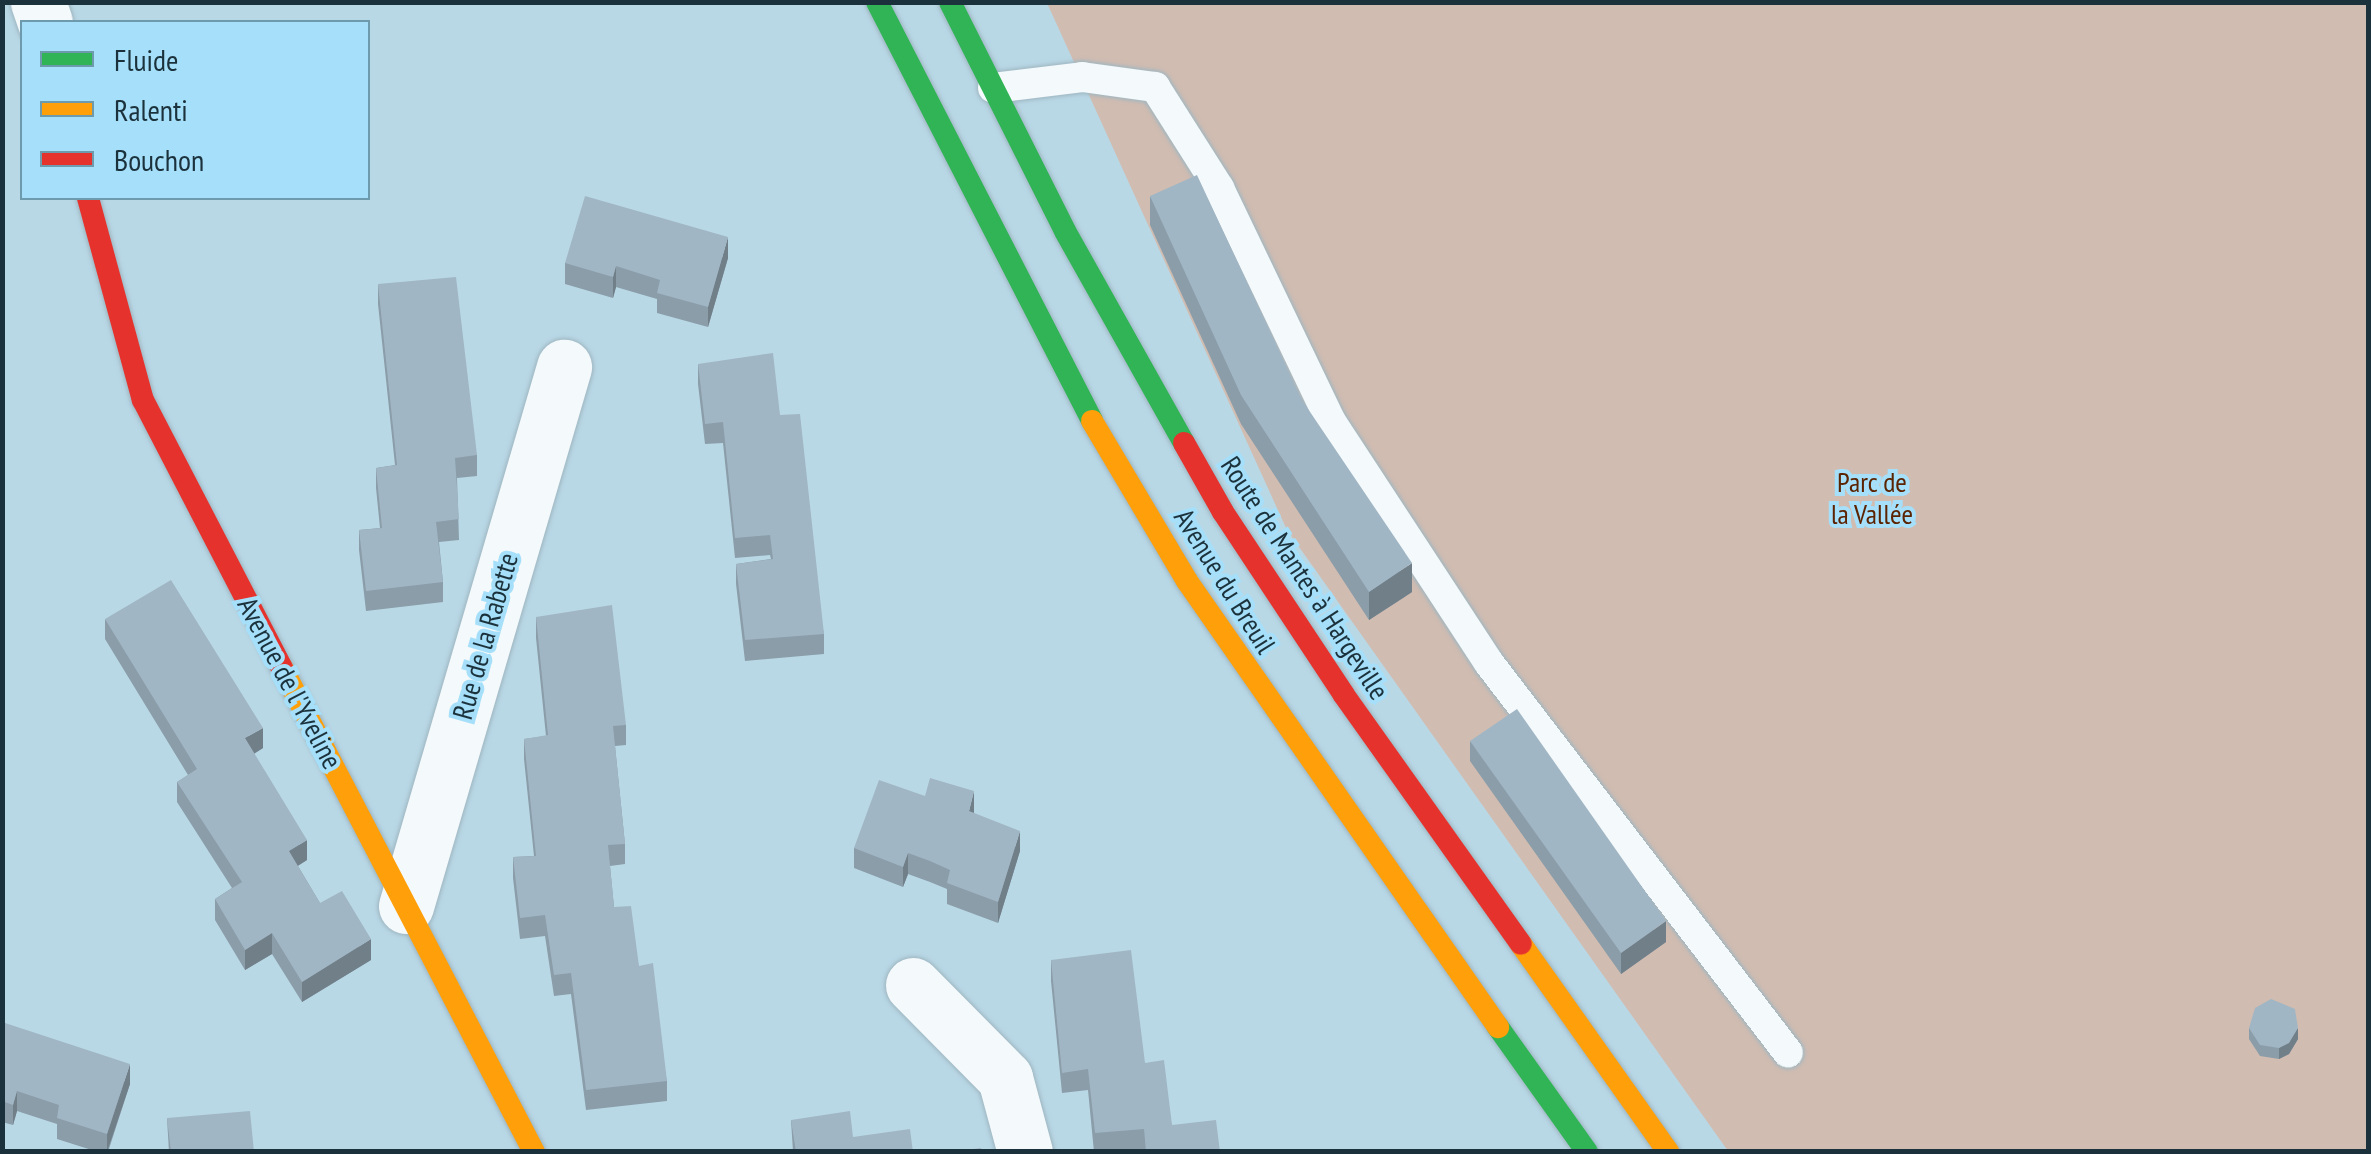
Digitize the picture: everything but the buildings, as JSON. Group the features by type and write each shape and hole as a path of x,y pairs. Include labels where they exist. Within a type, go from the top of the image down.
{"main road":[{"name":"Avenue du Breuil","path":"877,2 1079,399 1187,581 1300,750 1587,1152"},
{"name":"Route de Mantes à Hargeville","path":"950,2 1102,302 1223,512 1344,694 1668,1152"},
{"name":"Avenue de l'Yveline","path":"89,200 143,400 534,1152"}],"street":[{"name":"Rue de la Rabette","path":"406,906 564,367"},
{"path":"914,985 1005,1078 1026,1152"}],"lane":[{"path":"993,88 1082,77 1155,87 1219,188 1330,420 1490,663 1788,1052"}],"green space":[{"name":"Parc de la Vallée","path":"1047,3 2368,3 2368,1151 1728,1151 1287,530"}],"traffic: fast":[{"path":"877,2 1092,421"},
{"path":"950,2 1065,231 1184,443"},
{"path":"1498,1027 1587,1152"}],"traffic: slow":[{"path":"1092,421 1187,581 1498,1027"},
{"path":"282,668 534,1152"},
{"path":"1521,944 1668,1152"}],"traffic: jam":[{"path":"89,200 143,400 282,668"},
{"path":"1184,443 1223,512 1344,695 1521,944"}]}
